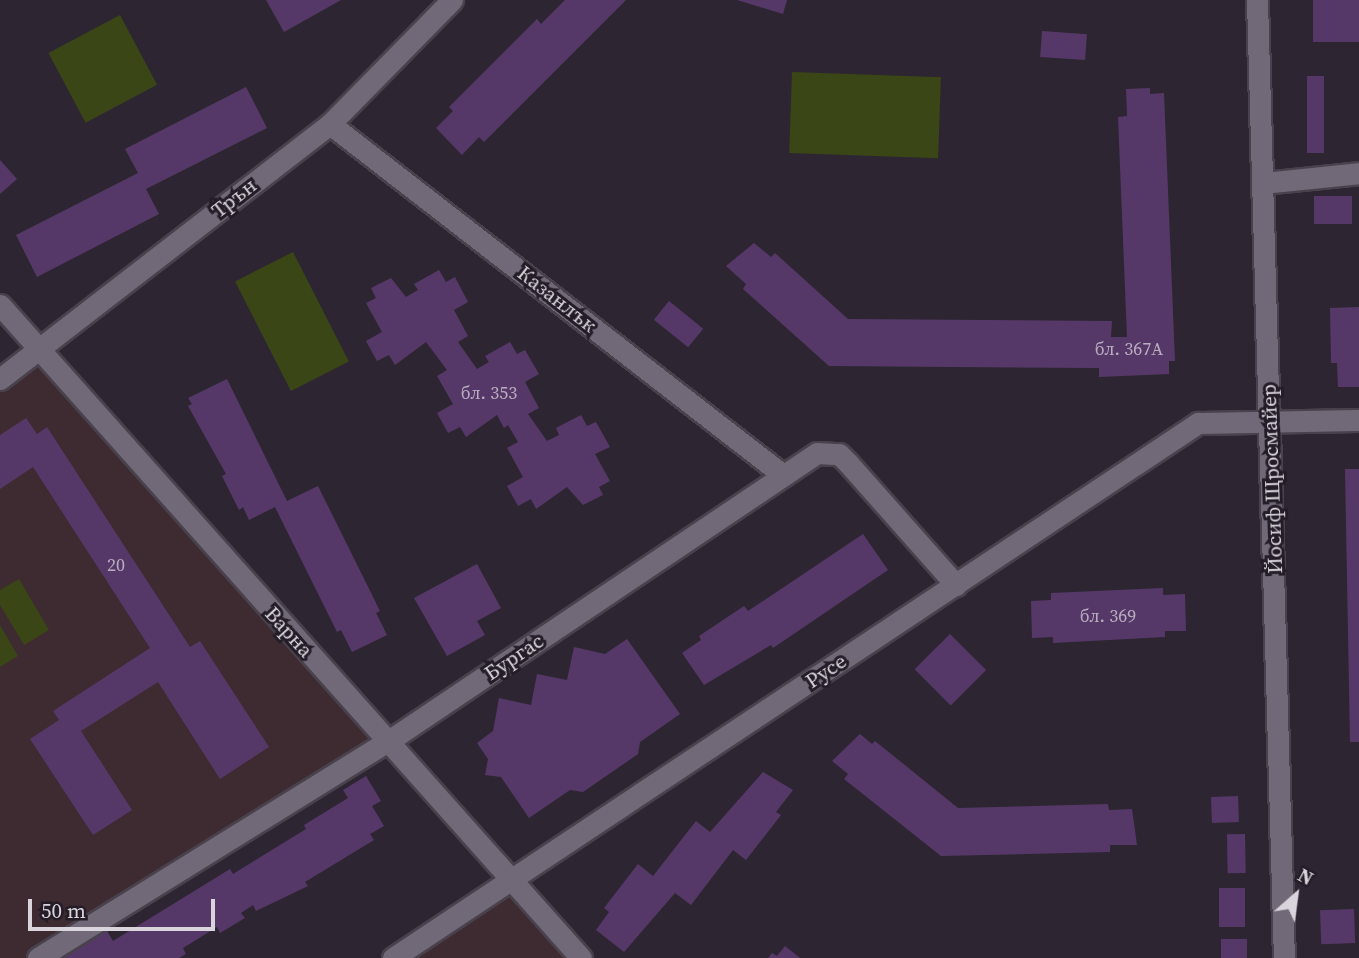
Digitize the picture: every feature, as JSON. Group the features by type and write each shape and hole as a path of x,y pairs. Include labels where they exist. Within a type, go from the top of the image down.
{"street":[{"name":"Трън","path":"0,379 330,124 452,0"},
{"name":"Йосиф Щросмайер","path":"1257,0 1283,958"},
{"name":"Казанлък","path":"330,124 783,475"},
{"path":"1263,183 1359,173"},
{"name":"Варна","path":"0,304 581,958"},
{"name":"Русе","path":"393,958 1198,423 1359,420"},
{"name":"Бургас","path":"38,958 387,742 817,453 839,454 956,585"}],"shaded area":[{"path":"40,350 387,742 38,958 0,958 0,379"},
{"path":"511,881 581,958 393,958"}],"green space":[{"path":"120,15 157,85 86,123 48,53"},
{"path":"792,72 941,77 938,158 789,153"},
{"path":"293,252 349,362 291,391 235,282"},
{"path":"19,579 49,630 24,645 0,605 0,590"},
{"path":"0,625 18,656 0,667"}],"building":[{"path":"266,0 341,0 284,32"},
{"path":"565,0 626,0 484,142 479,137 462,155 436,128 453,111 449,107 537,19 541,24"},
{"path":"737,0 787,0 783,14"},
{"path":"1313,0 1359,0 1359,42 1313,42"},
{"path":"1042,31 1087,34 1085,60 1040,57"},
{"path":"1307,76 1324,76 1324,153 1307,153"},
{"path":"246,87 267,128 146,189 159,214 37,277 16,235 138,173 125,149"},
{"path":"1150,88 1150,94 1164,93 1175,361 1169,361 1169,374 1099,377 1099,368 829,366 743,289 746,284 726,266 754,243 771,257 775,253 848,319 1112,321 1111,337 1127,337 1118,117 1127,116 1126,89"},
{"path":"0,160 17,179 0,194"},
{"path":"1314,196 1352,196 1352,224 1314,224"},
{"path":"439,270 446,282 455,277 468,302 454,310 468,336 458,342 477,369 489,362 485,356 510,342 517,354 525,350 539,374 525,382 539,408 528,414 547,441 559,435 556,428 581,415 587,426 596,422 610,447 595,454 610,481 599,487 603,495 583,505 567,487 536,509 531,499 518,506 507,486 523,477 507,448 518,442 508,425 504,428 497,415 466,437 460,427 448,433 437,413 453,404 437,376 447,370 426,342 395,365 389,355 377,361 366,341 382,332 366,303 376,298 371,288 391,278 406,297 418,290 414,284"},
{"path":"669,301 703,329 688,347 654,320"},
{"path":"1359,307 1359,387 1338,387 1337,363 1331,363 1330,308"},
{"path":"227,379 287,501 318,486 380,611 376,613 387,635 352,652 341,630 337,632 275,507 249,520 243,507 239,510 222,476 226,474 188,406 192,404 188,398"},
{"path":"26,418 37,434 47,427 190,647 200,641 269,747 220,779 158,682 81,731 132,810 93,835 30,739 59,720 53,711 150,648 33,467 0,489 0,435"},
{"path":"1345,469 1359,469 1359,742 1350,742"},
{"path":"863,534 888,570 773,648 771,645 704,685 682,653 701,640 699,636 744,606 748,611"},
{"path":"477,564 501,608 477,621 485,635 447,656 414,598"},
{"path":"1163,588 1163,595 1185,594 1186,631 1165,631 1165,637 1053,643 1053,637 1032,638 1031,601 1051,600 1051,593"},
{"path":"950,634 986,670 951,705 915,669"},
{"path":"627,639 680,714 640,742 638,754 583,792 570,790 529,818 501,777 485,775 488,759 477,743 493,731 499,698 531,705 537,674 567,680 574,647 605,654"},
{"path":"860,734 872,744 875,741 958,808 1108,804 1109,810 1132,809 1137,845 1110,845 1110,852 941,856 844,779 848,774 832,761"},
{"path":"763,772 793,790 776,812 781,815 746,860 733,850 691,905 675,893 624,952 596,930 609,912 604,908 638,864 653,876 696,821 710,832"},
{"path":"366,776 381,801 372,806 384,826 370,834 374,840 305,882 308,886 256,911 253,905 241,913 245,918 220,933 217,927 183,948 186,954 179,958 63,958 107,931 113,941 230,869 233,874 306,829 304,825 348,798 343,790"},
{"path":"1238,796 1239,822 1212,823 1211,797"},
{"path":"1227,834 1245,834 1246,873 1228,873"},
{"path":"1219,888 1245,888 1245,927 1219,927"},
{"path":"1354,909 1355,943 1321,944 1320,910"},
{"path":"1221,939 1247,939 1247,958 1221,958"},
{"path":"785,946 800,958 768,958 772,953 777,956"}]}
